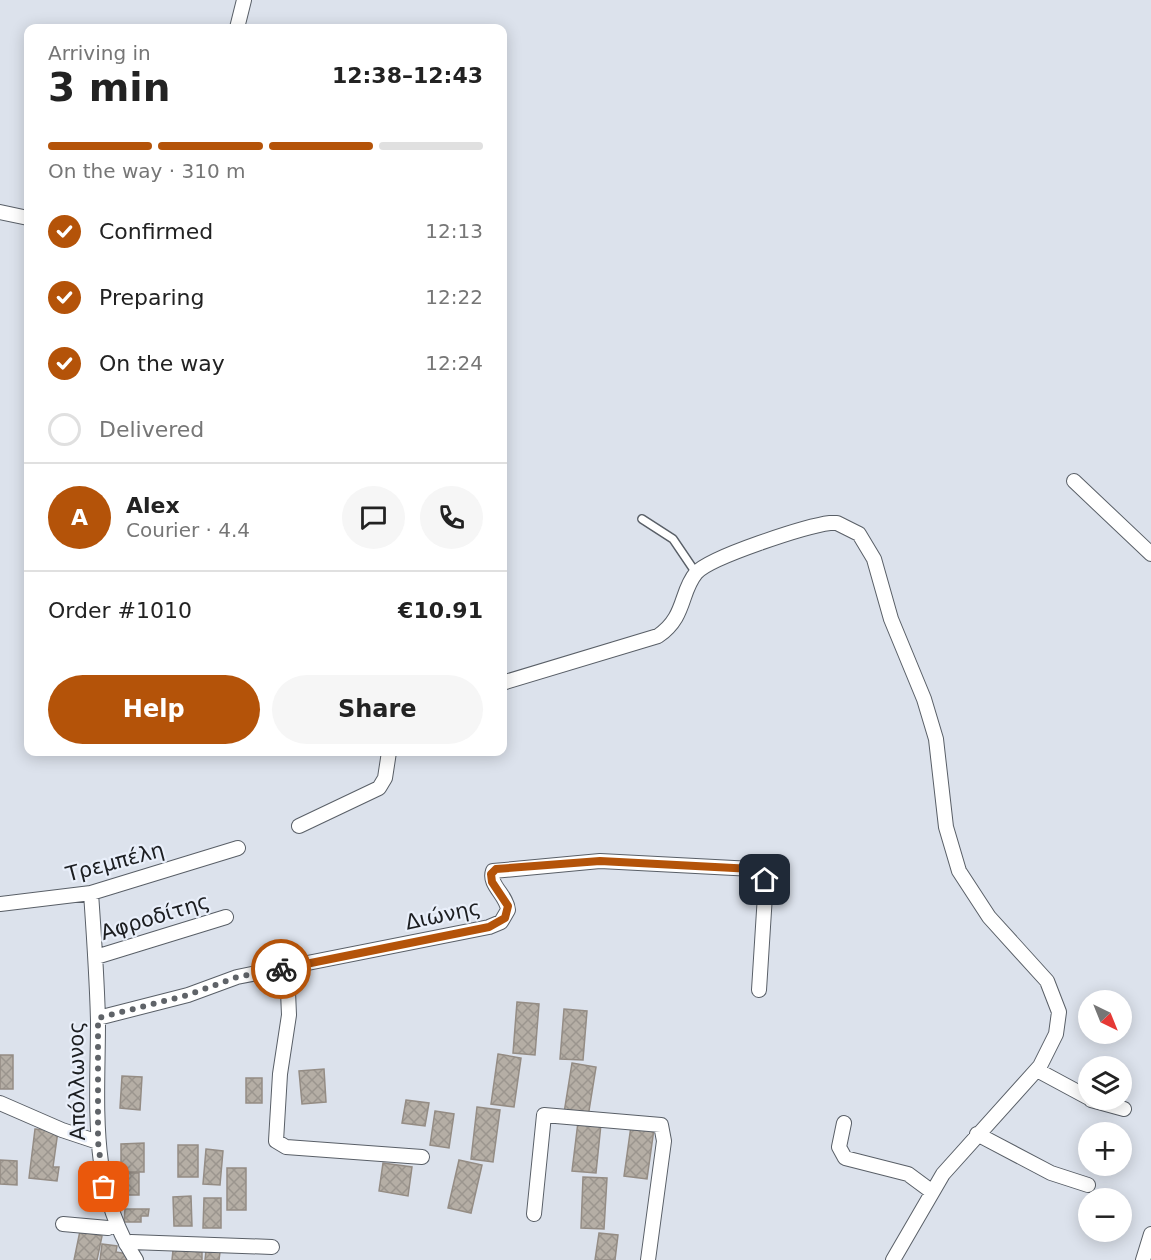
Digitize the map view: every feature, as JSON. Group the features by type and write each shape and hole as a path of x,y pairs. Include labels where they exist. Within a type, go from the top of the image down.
{"street":[{"path":"238,24 244,0"},
{"path":"0,212 24,217"},
{"path":"1074,481 1151,554"},
{"path":"507,681 658,636 674,620 696,573 715,559 824,524 837,523 848,527 867,543 874,559 891,619 920,690 936,739 946,827 956,866 975,899 1047,981 1056,997 1059,1012 1057,1030 1037,1070 977,1134 931,1191 908,1237 893,1260"},
{"path":"299,826 379,788 385,778 388,756"},
{"name":"Τρεμπέλη","path":"0,904 91,893 238,848"},
{"name":"Διώνης","path":"98,1018 188,995 237,977 489,927 501,922 508,910 505,899 492,882 493,871 600,861 753,869 761,874 765,880 765,895 759,990"},
{"name":"Απόλλωνος","path":"91,893 98,1018 98,1142 104,1187 115,1225 136,1260"},
{"name":"Αφροδίτης","path":"96,957 226,917"},
{"path":"286,968 289,1015 280,1074 276,1141 286,1147 422,1157"},
{"path":"1037,1070 1078,1092"},
{"path":"0,1103 62,1130 98,1142"},
{"path":"534,1214 544,1115 661,1125 664,1140 648,1260"},
{"path":"844,1123 839,1147 845,1158 908,1174 931,1191"},
{"path":"977,1134 1051,1173 1088,1185"},
{"path":"63,1224 108,1228 115,1225"},
{"path":"1143,1260 1151,1234"},
{"path":"126,1245 131,1242 272,1247"}],"lane":[{"path":"642,519 673,539 696,573"}],"building":[{"path":"517,1002 539,1004 535,1055 513,1053"},
{"path":"564,1009 587,1011 583,1060 560,1059"},
{"path":"498,1054 521,1058 514,1107 491,1104"},
{"path":"0,1055 13,1055 13,1089 0,1089"},
{"path":"572,1063 596,1067 588,1117 564,1113"},
{"path":"324,1069 326,1102 302,1104 299,1071"},
{"path":"122,1076 142,1077 140,1110 120,1108"},
{"path":"246,1078 262,1078 262,1103 246,1103"},
{"path":"406,1100 429,1103 425,1126 402,1123"},
{"path":"477,1107 500,1110 493,1162 471,1159"},
{"path":"435,1111 454,1114 449,1148 430,1145"},
{"path":"578,1122 601,1124 596,1173 572,1171"},
{"path":"631,1126 654,1129 647,1179 624,1176"},
{"path":"35,1129 58,1131 53,1167 59,1167 57,1181 29,1178"},
{"path":"144,1143 144,1172 121,1172 121,1144"},
{"path":"178,1145 198,1145 198,1177 178,1177"},
{"path":"206,1149 223,1151 220,1185 203,1184"},
{"path":"0,1160 17,1161 17,1185 0,1184"},
{"path":"459,1160 482,1165 471,1213 448,1208"},
{"path":"383,1163 412,1167 408,1196 379,1191"},
{"path":"227,1168 246,1168 246,1210 227,1210"},
{"path":"114,1173 139,1173 139,1195 114,1195"},
{"path":"583,1177 607,1178 604,1229 581,1228"},
{"path":"191,1196 192,1226 174,1226 173,1197"},
{"path":"204,1198 221,1198 221,1228 203,1228"},
{"path":"125,1209 149,1209 148,1216 141,1216 141,1222 124,1222"},
{"path":"80,1231 102,1236 97,1260 74,1260"},
{"path":"599,1233 618,1235 615,1260 595,1260"},
{"path":"102,1244 117,1246 116,1252 127,1254 127,1260 100,1260"},
{"path":"173,1250 202,1252 202,1260 172,1260"},
{"path":"206,1251 220,1252 219,1260 205,1260"}],"way so far":[{"path":"104,1187 98,1142 98,1018 188,995 237,977 281,969"}],"route":[{"path":"281,969 469,933 495,925 501,922 508,910 501,893 492,882 491,874 496,869 600,861 671,867 753,869 758,871 765,880"}]}
